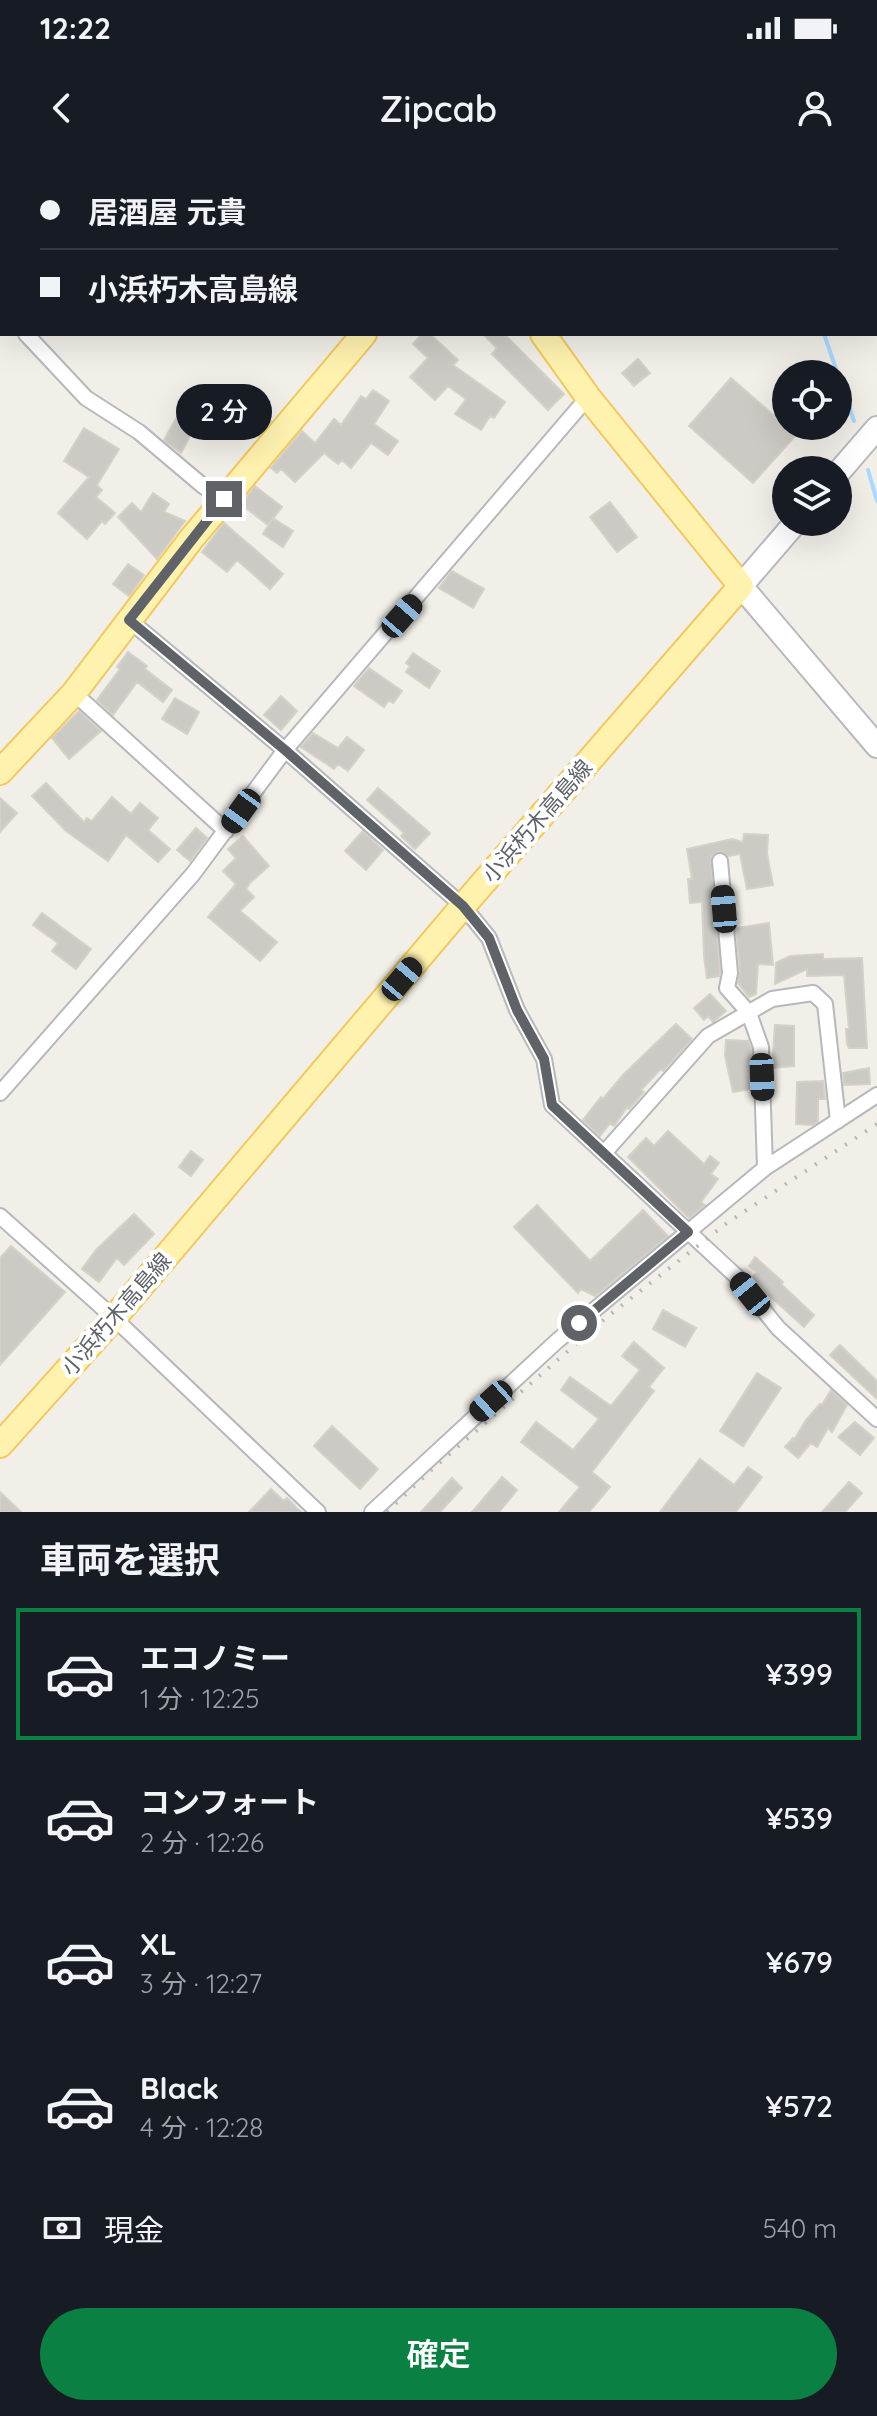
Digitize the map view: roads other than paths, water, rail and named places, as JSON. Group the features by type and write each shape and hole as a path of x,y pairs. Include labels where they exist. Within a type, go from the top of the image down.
{"main road":[{"path":"0,772 74,693 224,499 362,336"},
{"path":"544,336 588,397 741,586"},
{"name":"小浜朽木高島線","path":"0,1445 114,1318 463,906 741,586"}],"street":[{"path":"28,336 86,398 139,432 203,486 224,499"},
{"path":"0,1093 193,874 285,750 588,397"},
{"path":"852,457 877,428"},
{"path":"784,536 741,586 877,746"},
{"path":"129,620 285,750 463,906 489,938 517,1010 544,1059 552,1105 737,1277 778,1328 877,1419"},
{"path":"74,693 226,831"},
{"path":"720,861 730,973 727,988 749,1013 761,1047 765,1168"},
{"path":"604,1153 708,1036 772,999 813,993 825,1004 838,1121"},
{"path":"372,1512 557,1341 765,1168 877,1095"},
{"path":"0,1216 114,1318 318,1512"}],"waterway":[{"path":"825,336 854,421"},
{"path":"868,470 877,501"}],"railway":[{"path":"387,1512 607,1317 727,1223 877,1124"}]}
